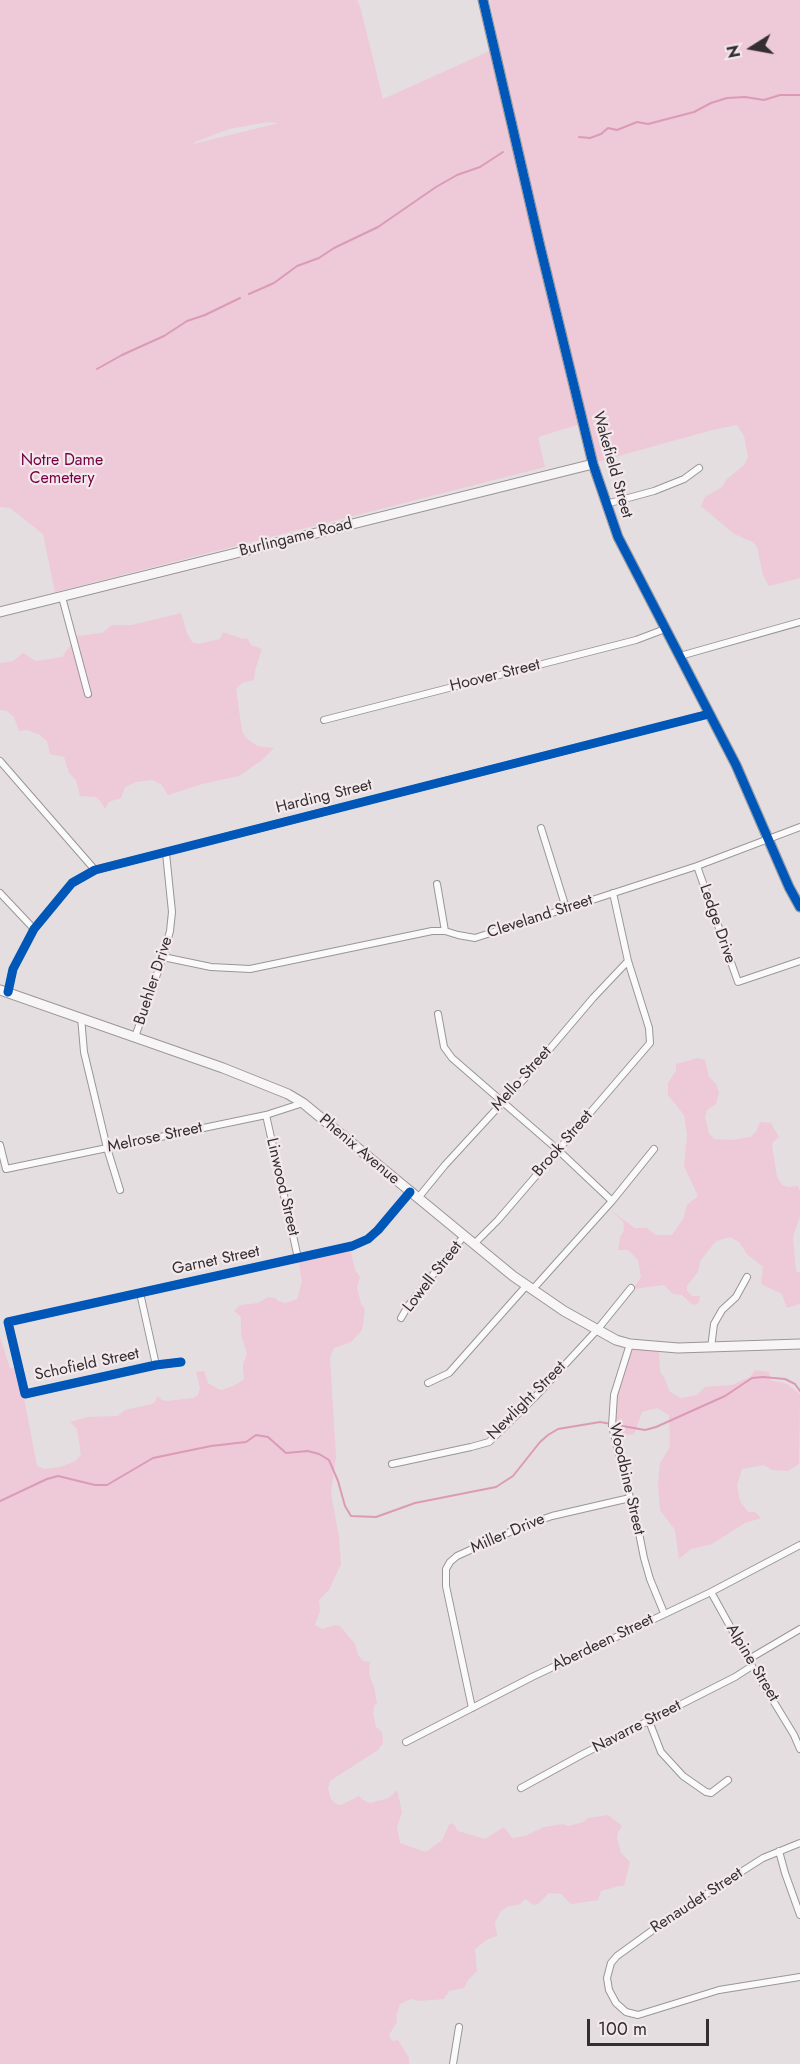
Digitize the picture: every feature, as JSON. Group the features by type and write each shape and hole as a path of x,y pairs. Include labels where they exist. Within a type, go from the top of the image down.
{"street":[{"name":"Wakefield Street","path":"483,0 541,253 593,464 606,504 618,537 736,765 789,887 800,907"},
{"name":"Burlingame Road","path":"0,612 593,464"},
{"path":"606,504 654,491 684,479 699,468"},
{"path":"62,597 88,694"},
{"path":"680,656 800,623"},
{"name":"Hoover Street","path":"324,720 636,640 665,629"},
{"name":"Harding Street","path":"4,991 17,960 34,929 72,883 95,870 709,714"},
{"path":"0,761 95,870"},
{"name":"Cleveland Street","path":"163,957 212,967 250,969 432,931 445,931 475,938 697,866 800,827"},
{"path":"541,828 566,908"},
{"name":"Buehler Drive","path":"135,1037 163,957 172,921 166,853"},
{"name":"Ledge Drive","path":"697,866 738,982 800,961"},
{"path":"437,884 445,931"},
{"path":"0,893 34,929"},
{"path":"613,893 628,961"},
{"name":"Brook Street","path":"475,1244 650,1043 649,1028 628,961"},
{"name":"Mello Street","path":"414,1195 445,1165 525,1078 628,961"},
{"name":"Phenix Avenue","path":"4,991 257,1080 288,1094 303,1103 513,1276 564,1311 616,1340 655,1347 711,1348 800,1344"},
{"path":"438,1014 446,1051 612,1201"},
{"path":"81,1017 84,1052 107,1148 120,1190"},
{"name":"Melrose Street","path":"0,1145 6,1169 266,1115 303,1103"},
{"name":"Linwood Street","path":"266,1115 298,1258"},
{"path":"428,1383 449,1373 612,1201 654,1149"},
{"name":"Garnet Street","path":"25,1394 8,1322 352,1246 368,1239 414,1195"},
{"name":"Lowell Street","path":"401,1318 464,1236"},
{"path":"711,1348 714,1324 722,1310 736,1297 747,1276"},
{"name":"Newlight Street","path":"392,1464 471,1448 489,1442 535,1397 597,1330 631,1288"},
{"name":"Schofield Street","path":"25,1394 156,1365 140,1293"},
{"name":"Woodbine Street","path":"630,1344 614,1395 612,1419 650,1579 664,1613"},
{"path":"156,1365 181,1362"},
{"name":"Miller Drive","path":"472,1707 445,1575 450,1562 457,1556 523,1526 552,1516 630,1498"},
{"name":"Aberdeen Street","path":"406,1742 472,1707 711,1592 800,1545"},
{"name":"Alpine Street","path":"711,1592 751,1662 797,1733 800,1749"},
{"name":"Navarre Street","path":"521,1788 735,1677 751,1662 800,1629"},
{"path":"649,1721 661,1752 683,1776 711,1793 728,1780"},
{"name":"Renaudet Street","path":"800,1843 763,1858 705,1893 617,1956 611,1963 607,1978 609,1990 621,2009 638,2015 728,1988 800,1977"},
{"path":"779,1851 784,1873 800,1915"},
{"path":"453,2064 459,2027"}],"green space":[{"name":"Notre Dame Cemetery","path":"0,0 357,0 383,99 494,49 491,38 497,36 490,0 800,0 800,578 769,586 763,575 757,547 753,542 734,534 701,506 705,497 722,487 726,480 744,465 748,457 744,436 737,425 597,462 587,422 538,437 545,467 55,592 43,534 10,508 0,507","holes":["268,122 279,123 193,144 229,129"]},
{"path":"181,613 192,642 198,644 220,639 223,632 243,639 247,638 251,645 262,649 254,680 242,683 236,689 242,731 246,738 257,746 274,748 262,760 239,776 202,784 168,795 161,784 152,780 136,782 125,787 121,798 109,802 105,809 96,797 80,796 76,780 69,773 64,757 50,754 47,741 40,735 27,730 19,731 14,717 7,711 0,710 0,663 13,661 23,653 36,661 62,657 77,636 102,633 112,625 132,625"},
{"path":"698,1058 705,1060 709,1077 716,1084 719,1093 716,1104 707,1110 705,1117 709,1133 714,1139 732,1140 750,1137 756,1132 760,1122 771,1123 779,1137 772,1146 777,1177 782,1185 798,1186 800,1191 800,1216 793,1237 796,1271 800,1273 800,1304 787,1308 782,1294 761,1284 763,1267 747,1254 739,1242 730,1237 716,1241 700,1261 698,1272 687,1286 687,1291 692,1296 700,1296 699,1303 693,1305 682,1295 673,1294 664,1285 633,1289 641,1277 638,1260 628,1250 618,1250 620,1237 624,1231 623,1221 607,1208 635,1228 647,1228 656,1235 672,1235 683,1219 687,1205 698,1196 684,1166 687,1135 684,1115 668,1095 668,1083 676,1071 676,1064"},
{"path":"350,1248 355,1270 360,1277 357,1287 361,1304 365,1309 362,1330 351,1342 334,1348 330,1357 336,1457 331,1493 341,1564 329,1590 319,1600 320,1611 315,1625 322,1629 334,1625 340,1626 355,1644 358,1655 363,1661 370,1662 369,1674 377,1703 373,1713 376,1727 382,1732 383,1743 378,1750 330,1781 328,1789 331,1799 341,1805 359,1796 370,1803 389,1798 397,1790 402,1812 397,1827 400,1843 426,1852 442,1840 449,1825 453,1823 458,1831 485,1839 504,1827 512,1838 525,1836 544,1827 563,1824 569,1826 588,1818 608,1815 622,1826 617,1838 621,1853 630,1862 624,1886 601,1891 598,1900 571,1904 561,1894 549,1893 538,1904 534,1905 525,1899 520,1904 501,1911 495,1922 497,1936 488,1939 475,1949 477,1971 464,1988 449,1991 444,1999 419,2001 411,1999 400,2004 396,2016 397,2022 389,2035 392,2041 398,2040 409,2058 409,2064 0,2064 0,1337 10,1368 18,1367 37,1466 45,1469 60,1467 75,1461 81,1455 77,1429 70,1422 88,1417 118,1416 125,1410 152,1404 156,1401 157,1396 167,1401 193,1398 198,1395 200,1388 196,1372 204,1371 208,1383 222,1390 244,1379 243,1365 247,1353 241,1335 241,1317 234,1311 240,1305 258,1303 268,1297 285,1303 297,1299 302,1282 298,1258"},
{"path":"629,1346 659,1347 660,1372 670,1392 681,1398 697,1395 705,1387 732,1385 750,1377 755,1370 769,1372 770,1380 787,1384 800,1394 799,1464 788,1471 772,1470 764,1465 742,1469 737,1485 740,1501 748,1512 755,1512 761,1518 745,1523 712,1544 691,1549 679,1559 675,1530 660,1510 658,1485 660,1463 670,1447 669,1415 657,1408 642,1412 634,1434 614,1437 613,1399"}],"waterway":[{"path":"579,137 590,138 601,134 608,128 617,130 637,122 648,124 694,112 727,98 745,97 764,100 780,95 800,95"},
{"path":"249,294 274,283 297,266 319,258 334,248 378,227 436,187 457,175 480,167 503,152"},
{"path":"97,369 164,336 187,321 240,298"},
{"path":"0,1501 58,1476 95,1485 107,1485 153,1458 211,1446 246,1442 256,1435 268,1437 286,1453 308,1451 329,1460 345,1506 351,1516 376,1517 415,1503 496,1487 513,1476 540,1442 558,1429 600,1422 645,1430 725,1396 752,1378 785,1379 795,1384 800,1391"}],"cycle path":[{"path":"483,0 593,464 618,537 736,765 789,887 800,907"},
{"path":"8,992 13,969 34,929 72,883 95,870 709,714"},
{"path":"181,1362 156,1365 25,1394 8,1322 352,1246 368,1239 378,1230 410,1192"}]}
